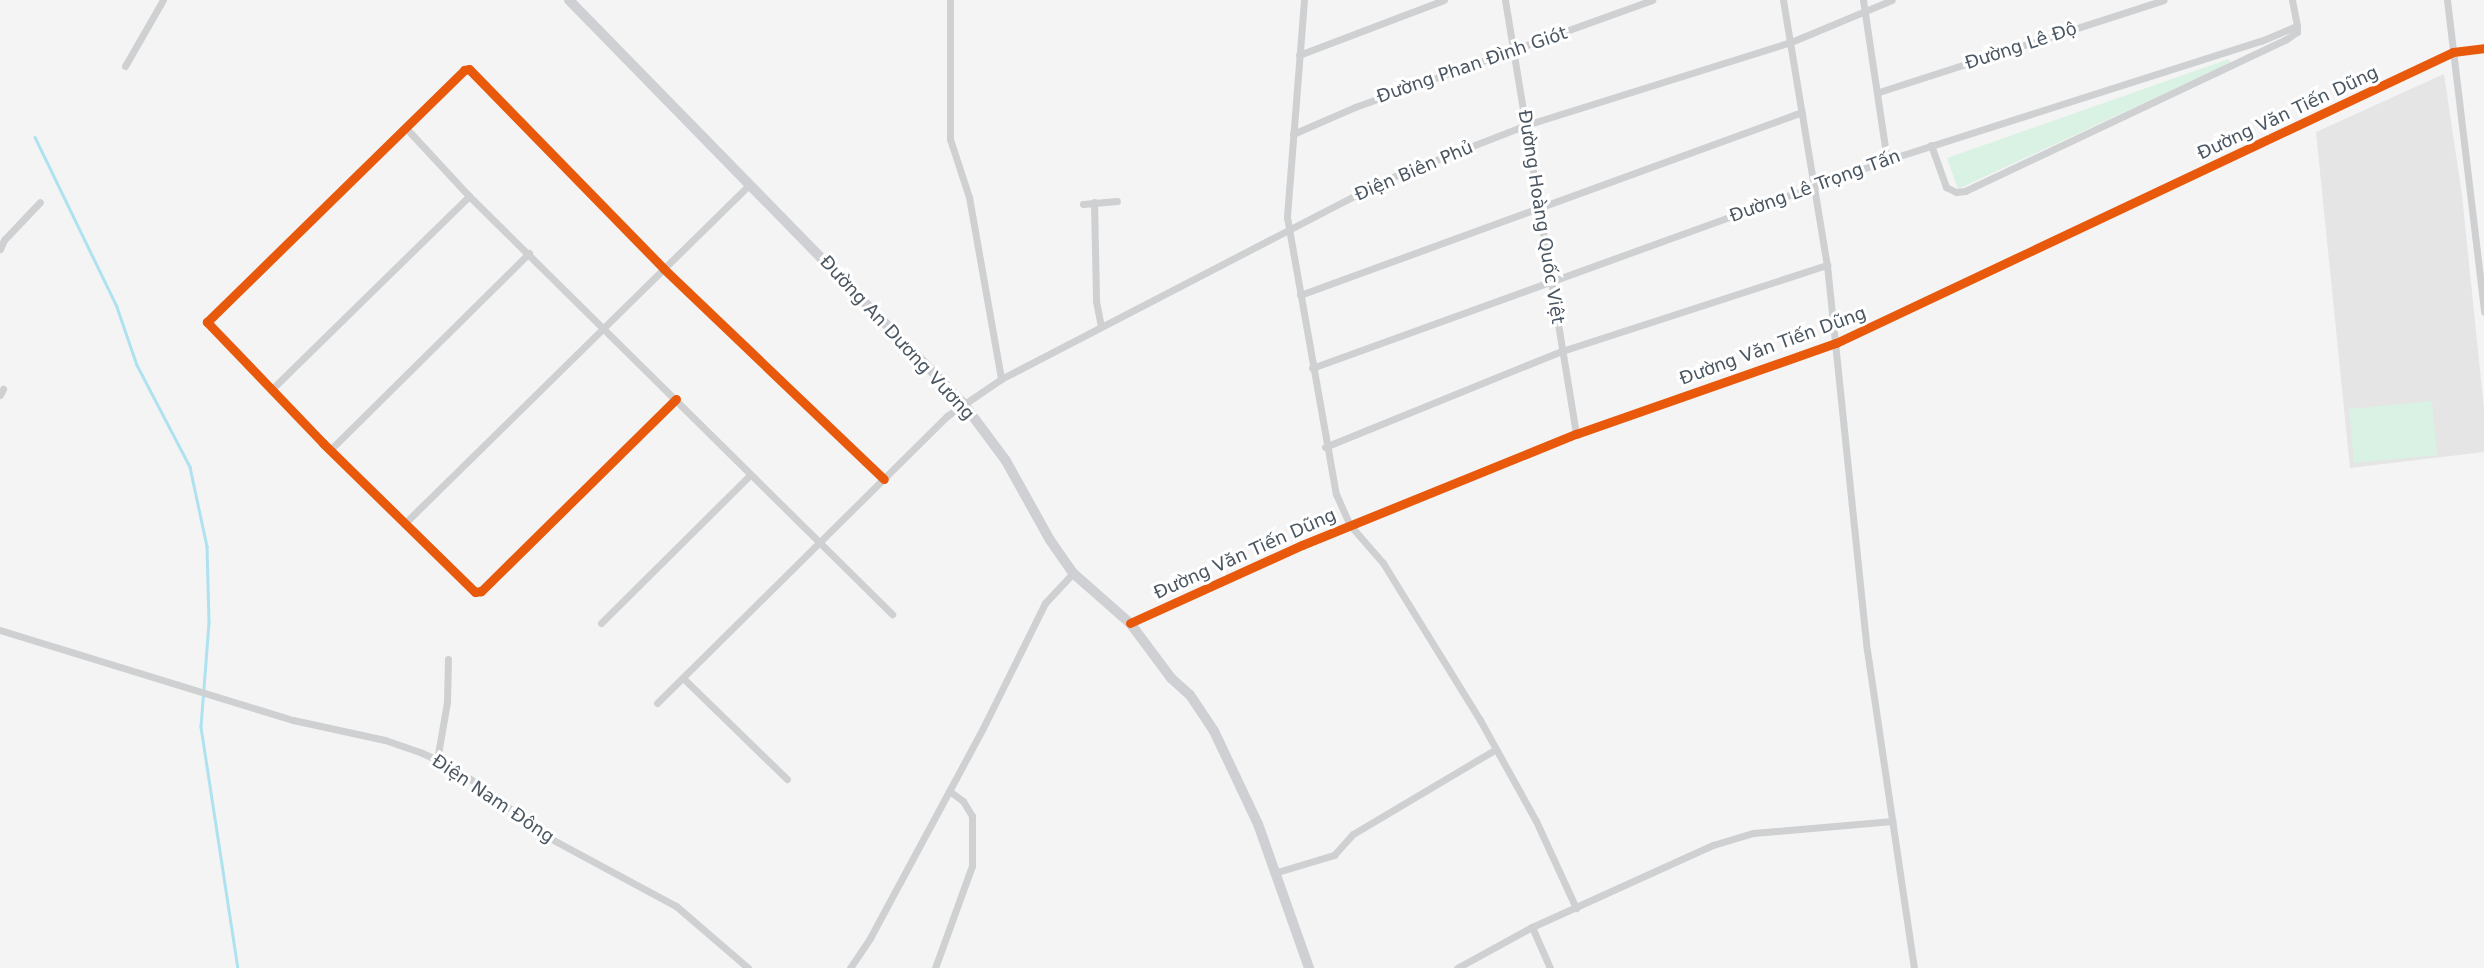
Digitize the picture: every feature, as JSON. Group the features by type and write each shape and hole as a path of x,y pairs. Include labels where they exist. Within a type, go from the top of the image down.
{"main road":[{"name":"Đường An Dương Vương","path":"569,0 963,403 1006,461 1049,540 1073,573 1130,623 1171,678 1190,695 1214,731 1258,824 1273,873 1309,968"}],"street":[{"path":"125,66 163,0"},
{"path":"950,0 950,139 969,197 1001,379"},
{"path":"1304,0 1298,55 1288,231 1325,446 1336,494 1350,525 1383,564 1496,749 1535,821 1576,908"},
{"path":"1298,55 1444,0"},
{"name":"Đường Hoàng Quốc Việt","path":"1505,0 1576,433"},
{"name":"Đường Phan Đình Giót","path":"1293,134 1355,107 1652,0"},
{"path":"1783,0 1827,265 1867,650 1914,968"},
{"path":"1863,0 1879,92 1887,160"},
{"name":"Điện Biên Phủ","path":"657,703 963,403 1001,379 1385,180 1526,125 1791,42 1892,0"},
{"name":"Đường Lê Độ","path":"1879,92 2164,0"},
{"path":"1931,145 1946,187 1956,192 1965,191 2285,40 2297,32 2292,0"},
{"path":"2447,0 2484,312"},
{"name":"Đường Lê Trọng Tấn","path":"1312,368 1887,160 2260,41 2297,26"},
{"name":"Đường Văn Tiến Dũng","path":"1130,623 1350,525 1576,433 1836,343 2453,52 2484,48"},
{"path":"676,399 481,591 471,592 209,327 208,320 464,70 469,69 664,269 884,479"},
{"path":"1300,295 1802,112"},
{"path":"405,127 469,196 892,614"},
{"path":"404,524 750,184"},
{"path":"272,389 469,196"},
{"path":"1083,204 1117,201"},
{"path":"0,249 4,240 40,202"},
{"path":"1094,202 1096,301 1101,327"},
{"path":"330,450 529,253"},
{"path":"1325,446 1562,351 1827,265"},
{"path":"601,623 750,475"},
{"path":"850,968 870,938 948,792 1045,603 1073,573"},
{"name":"Điện Nam Đông","path":"0,630 293,720 385,740 437,760 484,789 544,835 676,906 748,968"},
{"path":"437,760 447,702 448,659"},
{"path":"683,678 787,779"},
{"path":"1273,873 1334,855 1353,834 1496,749"},
{"path":"935,968 972,866 972,816 963,801 948,792"},
{"path":"1457,968 1532,927 1713,845 1753,833 1892,821"},
{"path":"1532,927 1550,968"}],"shaded area":[{"path":"2444,74 2462,195 2484,409 2484,452 2350,468 2316,132"}],"green space":[{"path":"2229,59 2230,63 1958,189 1947,158"},
{"path":"2432,401 2437,455 2354,463 2349,409"}],"waterway":[{"path":"35,137 117,307 137,365 190,467 207,546 209,623 201,727 238,968"}],"cycle path":[{"path":"1130,623 1302,545 1576,434 1836,343 2453,52 2484,48"},
{"path":"676,399 481,591 475,592 323,443 207,322 464,70 469,69 664,269 884,479"}]}
